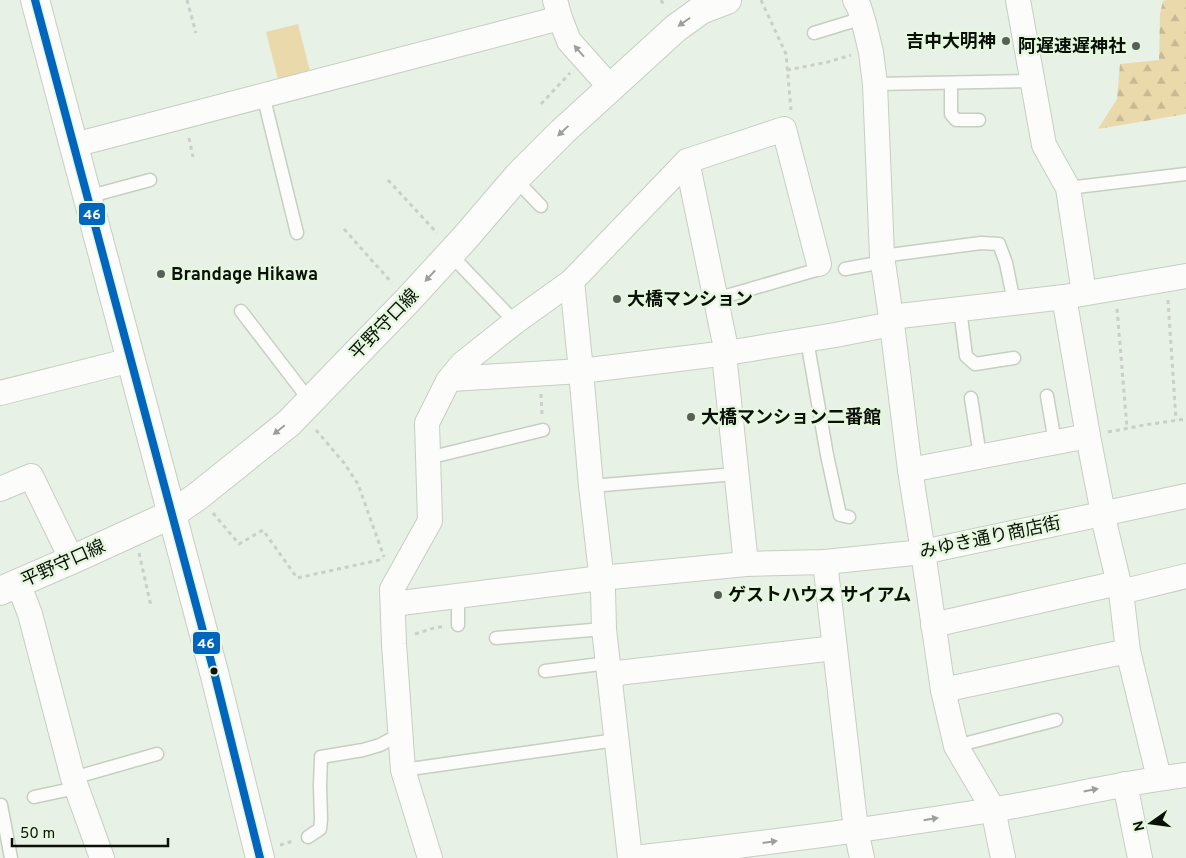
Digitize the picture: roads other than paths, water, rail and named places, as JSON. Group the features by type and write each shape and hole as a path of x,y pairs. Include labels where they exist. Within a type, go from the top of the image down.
{"main road":[{"path":"35,0 215,676 260,858"},
{"name":"平野守口線","path":"9,587 172,514 198,496 288,423 408,300 515,179 562,132 676,28 701,10 727,0"}],"street":[{"path":"1018,0 1044,145 1068,188 1074,295 1088,436 1102,513 1120,588 1128,651 1159,778"},
{"path":"74,145 263,95 558,9 569,41 611,88"},
{"path":"859,9 871,52 875,84 883,259 910,470 924,552 943,690 956,746 993,809 1003,858"},
{"path":"430,858 403,770 392,597 430,521 426,423 448,382 462,364 515,322 572,281 687,161 784,129 819,264"},
{"path":"687,161 726,353 746,564"},
{"path":"451,379 581,370 726,353 807,340 892,320 960,309 1074,295 1176,278"},
{"path":"572,281 591,486 603,590 608,669 630,858"},
{"path":"0,393 131,360"},
{"path":"910,470 1088,436"},
{"path":"0,489 31,476 72,560"},
{"name":"みゆき通り商店街","path":"392,597 458,596 601,578 746,564 825,562 924,552 1186,496"},
{"path":"825,562 856,830 862,858"},
{"path":"933,625 1186,576"},
{"path":"9,587 30,614 75,783 102,858"},
{"path":"608,669 835,648"},
{"path":"943,690 1128,651"},
{"path":"634,858 729,853 856,830 993,809 1159,778 1186,775"},
{"path":"1126,784 1140,858"}],"lane":[{"path":"814,33 859,9"},
{"path":"875,84 1033,81"},
{"path":"951,83 951,114 956,120 979,120"},
{"path":"263,95 297,234"},
{"path":"1068,188 1186,174"},
{"path":"515,179 542,206"},
{"path":"88,197 150,180"},
{"path":"845,269 883,259 981,243 999,244 1006,263 1014,302"},
{"path":"452,252 515,322"},
{"path":"716,299 816,270 819,264"},
{"path":"960,309 966,356 975,364 1014,358"},
{"path":"241,311 305,406"},
{"path":"807,340 827,455 840,515 849,517"},
{"path":"1047,396 1055,442"},
{"path":"970,398 980,456"},
{"path":"428,458 543,430"},
{"path":"591,486 736,474"},
{"path":"458,596 458,625"},
{"path":"496,638 604,629"},
{"path":"545,671 608,669"},
{"path":"956,746 1056,720"},
{"path":"308,837 320,829 321,756 363,750 380,745 400,734"},
{"path":"403,770 616,740"},
{"path":"34,797 157,754"},
{"path":"1,804 11,858"}],"place":[{"name":"吉中大明神","path":"1006,41"},
{"name":"阿遅速遅神社","path":"1136,46"},
{"name":"Brandage Hikawa","path":"161,274"},
{"name":"大橋マンション","path":"617,299"},
{"name":"大橋マンション二番館","path":"691,417"},
{"name":"ゲストハウス サイアム","path":"718,595"}]}
